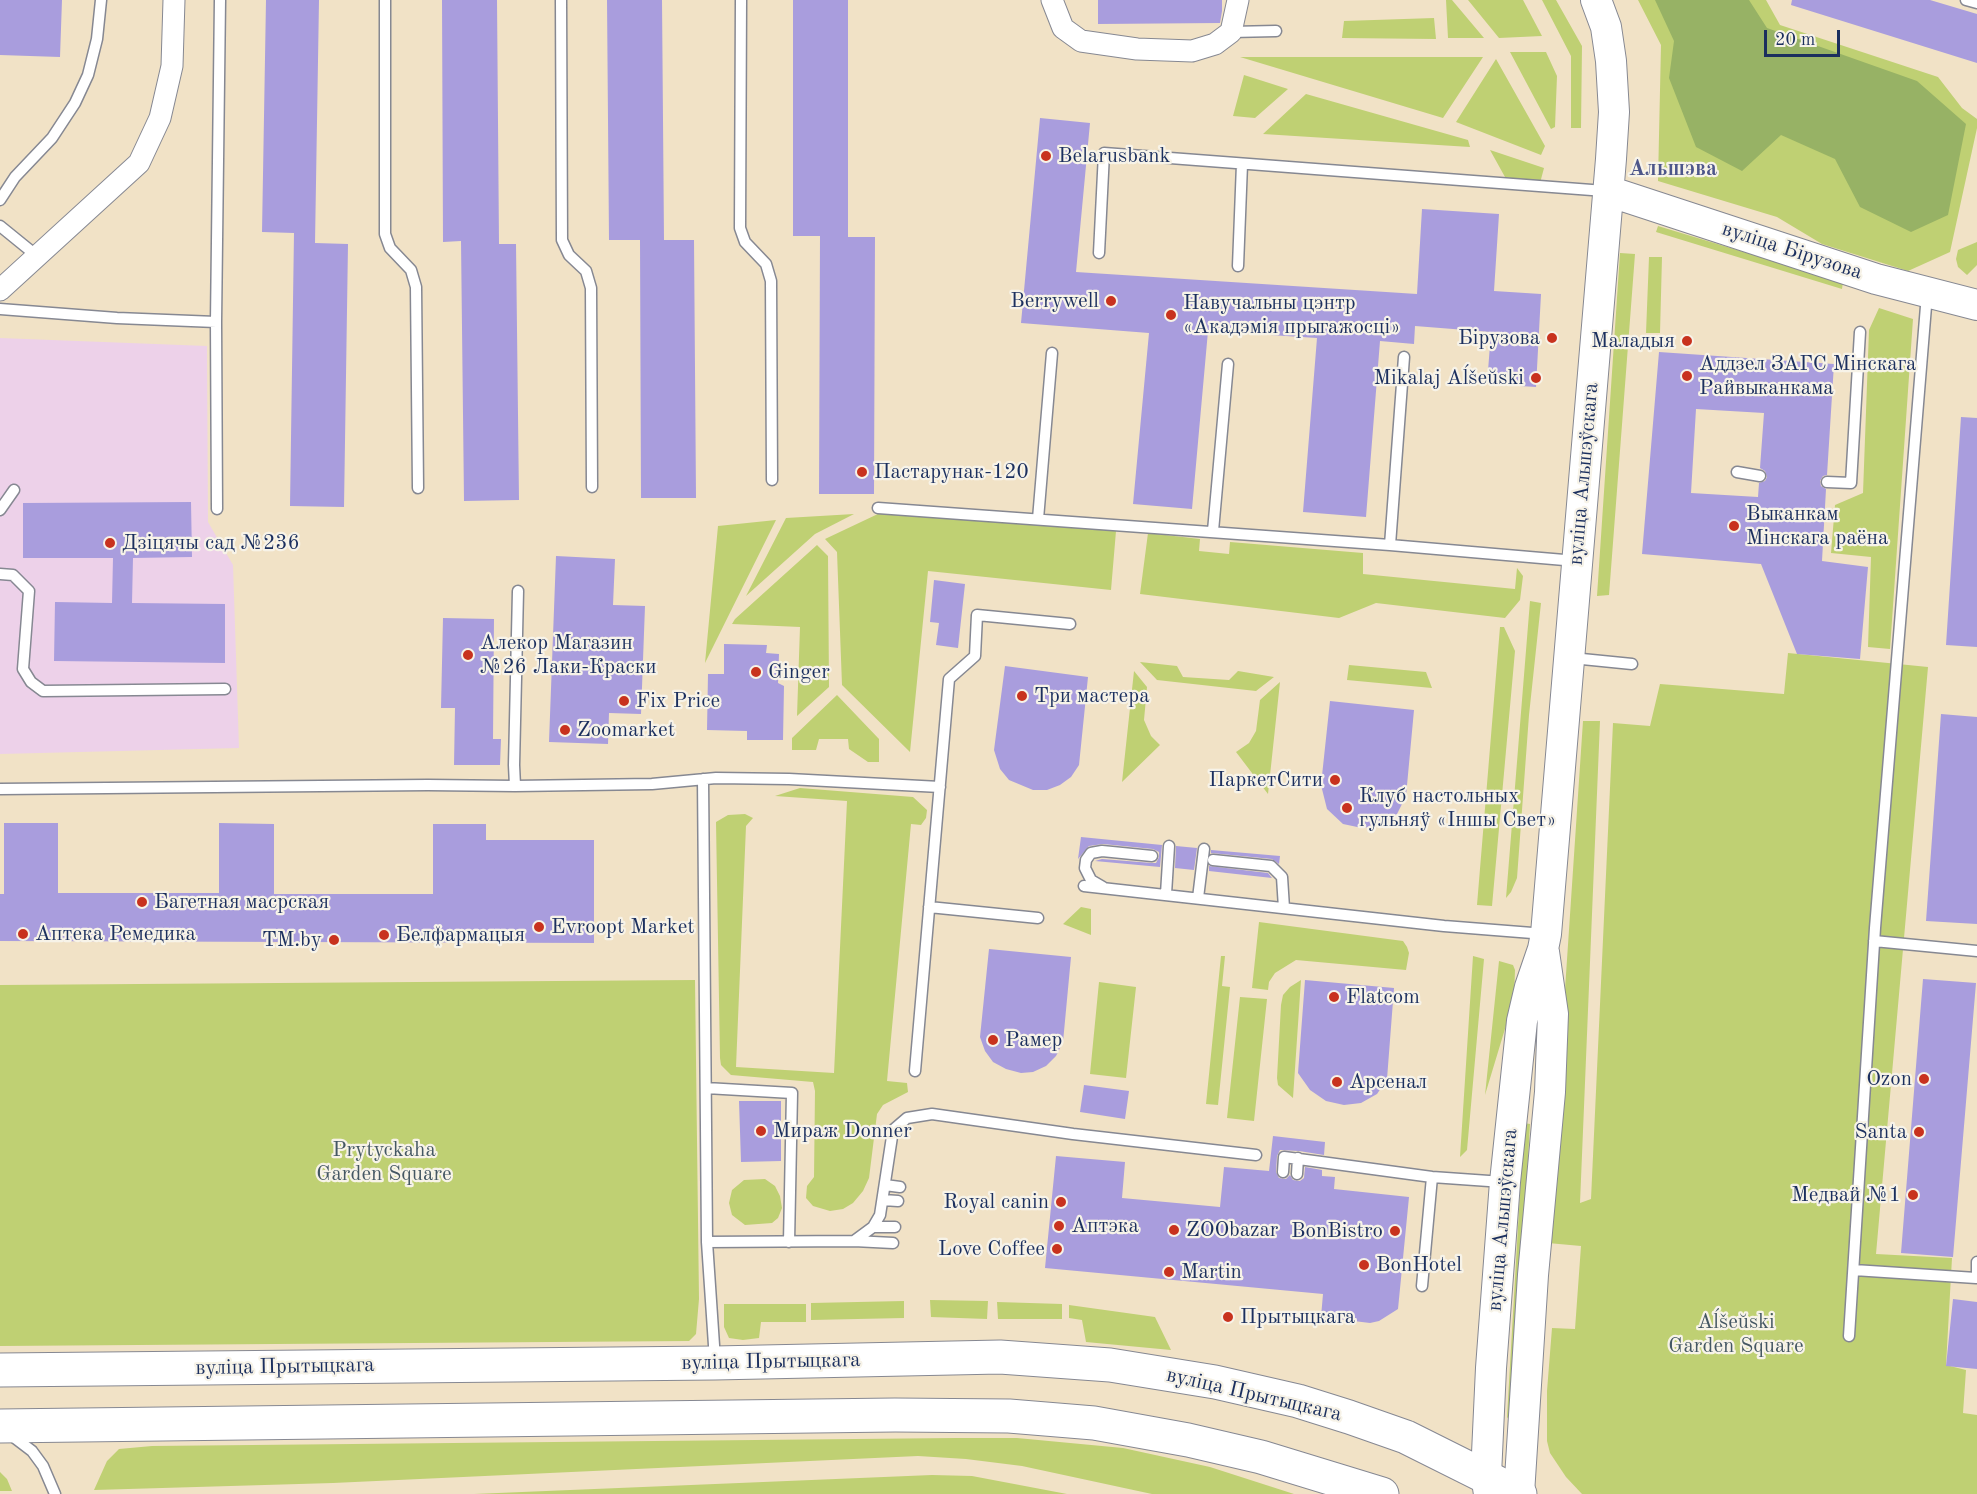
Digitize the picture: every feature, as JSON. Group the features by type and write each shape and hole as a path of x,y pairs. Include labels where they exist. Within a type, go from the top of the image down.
{"main road":[{"name":"вуліца Альшэўскага","path":"1520,1494 1533,1275 1550,1092 1552,1014 1544,941 1614,112 1606,27 1596,0"},
{"name":"вуліца Бірузова","path":"1608,191 1819,261 1927,293 1977,305"},
{"name":"вуліца Альшэўскага","path":"1487,1485 1497,1276 1505,1182 1522,1021 1544,941"},
{"name":"вуліца Прытыцкага","path":"0,1370 715,1363 1000,1357 1110,1365 1215,1382 1298,1401 1406,1437 1487,1485 1520,1494"},
{"path":"0,1427 895,1415 1009,1416 1094,1424 1188,1440 1262,1457 1382,1494"}],"street":[{"path":"0,290 139,163 160,118 172,66 174,0"},
{"path":"1052,0 1063,28 1082,41 1137,49 1192,51 1215,44 1231,32 1238,0"}],"lane":[{"path":"0,201 15,177 52,138 75,103 88,75 97,39 101,0"},
{"path":"217,509 216,322 220,0"},
{"path":"385,0 385,234 390,248 411,270 416,287 418,488"},
{"path":"561,0 562,240 569,255 586,271 591,288 592,487"},
{"path":"741,0 740,228 745,242 766,264 771,281 772,480"},
{"path":"1966,0 1977,3"},
{"path":"1231,32 1276,31"},
{"path":"1099,253 1104,153 1608,191"},
{"path":"1238,266 1242,164"},
{"path":"0,226 37,256"},
{"path":"1849,1336 1874,941 1927,293"},
{"path":"0,309 117,318 216,322"},
{"path":"1827,482 1851,483 1860,332"},
{"path":"1038,519 1052,353"},
{"path":"1390,545 1404,357"},
{"path":"1213,531 1228,364"},
{"path":"1737,472 1760,476"},
{"path":"0,510 14,490"},
{"path":"878,508 1141,528 1213,531 1576,561"},
{"path":"0,574 13,575 29,591 23,669 31,682 43,690 225,688"},
{"path":"515,786 518,591"},
{"path":"915,1071 949,679 975,656 977,615 1070,624"},
{"path":"1568,657 1632,664"},
{"path":"703,779 707,1242 715,1363"},
{"path":"0,789 428,784 515,786 652,784 703,779 789,779 939,787"},
{"path":"1166,894 1169,846"},
{"path":"1198,898 1204,849"},
{"path":"1106,888 1091,879 1085,868 1086,860 1091,853 1102,851 1152,856"},
{"path":"1213,860 1271,866 1282,877 1284,908"},
{"path":"1084,886 1444,926 1544,941"},
{"path":"929,907 1038,918"},
{"path":"1874,941 1977,951"},
{"path":"706,1088 792,1092 789,1242"},
{"path":"854,1241 873,1227 880,1215 892,1130 907,1118 933,1114 1073,1134 1256,1155"},
{"path":"1283,1172 1284,1156 1432,1177 1505,1182"},
{"path":"1296,1174 1298,1158"},
{"path":"1422,1286 1432,1177"},
{"path":"885,1185 900,1187"},
{"path":"883,1200 898,1201"},
{"path":"873,1227 895,1227"},
{"path":"707,1242 737,1240 893,1243"},
{"path":"1854,1270 1976,1278 1977,1262"},
{"path":"0,1427 32,1451 43,1466 55,1494"}],"shaded area":[{"name":"Дзіцячы сад №236","path":"0,338 207,346 208,522 233,565 239,748 0,754"}],"green space":[{"path":"1446,0 1452,0 1484,38 1448,38"},
{"path":"1468,0 1523,0 1542,36 1499,38"},
{"path":"1542,0 1556,0 1582,46 1581,128 1571,128 1571,56"},
{"path":"1638,0 1766,0 1780,25 1938,77 1962,108 1977,119 1950,252 1908,271 1822,244 1777,217 1658,181 1661,45"},
{"path":"1655,0 1749,0 1767,28 1917,81 1966,124 1948,215 1911,232 1860,207 1835,159 1781,135 1742,171 1696,147 1669,78 1674,41"},
{"path":"1434,18 1436,39 1342,38 1344,21"},
{"path":"1510,52 1546,52 1557,76 1555,127 1551,129"},
{"path":"1240,57 1483,57 1443,118"},
{"path":"1496,59 1545,146 1541,155 1456,122"},
{"path":"1244,75 1288,89 1255,118 1233,116"},
{"path":"1306,94 1468,140 1470,147 1263,134"},
{"path":"1490,150 1544,168 1540,183 1505,177"},
{"path":"1658,226 1843,282 1842,289 1656,232"},
{"path":"1977,242 1977,265 1967,275 1958,267 1956,259 1958,250"},
{"path":"1620,253 1635,254 1609,595 1597,596"},
{"path":"1649,257 1662,257 1660,333 1646,333"},
{"path":"1879,308 1913,319 1890,649 1868,647 1871,557 1831,553 1835,505 1863,493 1869,330"},
{"path":"880,513 1116,531 1111,590 928,571 910,752 842,685 837,552 825,539"},
{"path":"854,514 815,534 746,596 786,518"},
{"path":"776,520 705,663 718,526"},
{"path":"1148,533 1200,539 1199,551 1229,554 1230,542 1363,553 1363,574 1515,589 1517,568 1523,576 1520,600 1505,618 1376,603 1339,618 1140,594"},
{"path":"817,545 828,556 829,687 797,716 800,627 732,624"},
{"path":"1530,601 1541,603 1529,715 1517,878 1506,898"},
{"path":"1500,627 1504,627 1515,651 1492,906 1477,905"},
{"name":"Aĺšeŭski Garden Square","path":"1788,653 1928,667 1876,1254 1952,1258 1946,1365 1966,1370 1963,1413 1977,1415 1977,1494 1582,1494 1566,1477 1550,1453 1547,1441 1547,1391 1552,1328 1575,1329 1581,1246 1548,1243 1583,721 1600,721 1580,1203 1591,1199 1613,723 1650,726 1660,684 1784,694"},
{"path":"1140,662 1177,666 1183,677 1229,680 1238,671 1274,677 1256,691 1157,680"},
{"path":"1349,665 1426,672 1432,688 1347,680"},
{"path":"1134,671 1147,687 1144,720 1151,736 1160,745 1122,782"},
{"path":"1280,682 1268,794 1236,752 1249,743 1256,731 1260,700"},
{"path":"837,695 879,739 879,762 868,762 849,749 848,739 819,739 816,750 792,750 792,738"},
{"path":"800,788 913,797 927,810 926,818 921,825 911,824 887,1081 907,1083 908,1092 883,1105 877,1114 869,1178 863,1191 853,1203 843,1209 830,1211 813,1206 806,1198 807,1186 814,1177 815,1091 813,1082 731,1075 721,1065 720,1058 716,822 728,815 745,814 753,818 746,826 736,1067 834,1073 847,801 775,796"},
{"path":"1081,907 1091,909 1091,935 1063,924"},
{"path":"1259,922 1403,941 1409,953 1406,970 1296,960 1275,973 1269,982 1268,990 1252,988"},
{"path":"1221,956 1225,956 1222,986 1230,987 1218,1105 1206,1104"},
{"path":"1473,956 1484,959 1467,1150 1460,1157"},
{"path":"1499,961 1513,965 1515,970 1514,999 1485,1095"},
{"name":"Prytyckaha Garden Square","path":"695,980 699,1299 696,1334 689,1341 0,1346 0,985"},
{"path":"1301,980 1293,1098 1278,1085 1277,1078 1281,1005 1283,995"},
{"path":"1099,982 1136,987 1126,1078 1090,1074"},
{"path":"1240,997 1267,999 1254,1121 1227,1118"},
{"path":"1524,1123 1530,1124 1513,1426 1507,1417"},
{"path":"765,1179 775,1186 780,1196 782,1208 778,1218 772,1223 745,1225 732,1215 729,1203 732,1190 744,1180"},
{"path":"930,1300 988,1301 987,1319 931,1317"},
{"path":"904,1301 904,1318 811,1320 811,1303"},
{"path":"997,1302 1062,1304 1062,1319 998,1319"},
{"path":"724,1304 806,1304 806,1322 761,1322 759,1338 743,1340 729,1338 724,1327"},
{"path":"1069,1305 1155,1317 1171,1350 1086,1342 1082,1320 1069,1318"},
{"path":"1017,1438 1123,1448 1210,1467 1294,1494 1152,1494 1022,1466 918,1456 333,1483 94,1490 107,1461 119,1449 152,1446"},
{"path":"0,1472 7,1479 12,1491 0,1491"},
{"path":"932,1475 972,1476 1067,1494 474,1494"}],"building":[{"path":"0,0 62,0 60,57 0,55"},
{"path":"266,0 319,0 315,243 348,244 344,507 290,506 294,233 262,232"},
{"path":"442,0 497,0 499,244 516,244 519,500 464,501 461,241 443,242"},
{"path":"607,0 662,0 664,240 694,240 696,498 641,498 640,240 609,240"},
{"path":"793,0 848,0 848,237 875,237 874,494 819,494 820,236 793,236"},
{"path":"1098,0 1222,0 1222,11 1220,23 1098,24"},
{"path":"1792,0 1930,0 1977,14 1977,63 1791,5"},
{"path":"1040,118 1090,123 1076,272 1417,294 1422,209 1499,214 1494,291 1541,294 1536,387 1487,384 1491,332 1415,326 1414,344 1380,341 1366,517 1303,512 1317,338 1208,331 1192,509 1133,504 1149,333 1021,323"},
{"name":"Выканкам Мінскага раёна","path":"1659,352 1834,364 1827,475 1823,476 1820,481 1821,486 1826,489 1822,561 1868,567 1860,659 1797,654 1761,564 1642,554","holes":["1696,409 1764,413 1760,468 1765,471 1767,477 1765,481 1759,483 1758,497 1691,493"]},
{"path":"1961,417 1977,418 1977,647 1946,645"},
{"path":"191,502 192,557 133,558 132,603 225,604 225,663 54,661 55,602 112,603 113,558 23,558 23,503"},
{"path":"556,556 615,559 613,605 645,606 641,714 609,713 608,744 549,742"},
{"path":"934,580 965,584 958,648 936,645 939,623 930,622"},
{"name":"Алекор Магазин №26 Лаки-Краски","path":"443,618 494,619 493,739 501,739 500,765 454,765 455,708 441,708"},
{"path":"724,644 767,645 766,653 779,654 778,683 784,686 783,740 747,740 747,731 707,730 708,674 724,674"},
{"path":"1005,666 1088,677 1079,765 1071,777 1060,785 1047,790 1033,790 1009,780 1000,769 994,750"},
{"path":"1330,701 1414,710 1406,796 1397,814 1383,825 1362,828 1343,824 1327,809 1321,785"},
{"path":"1941,714 1977,717 1977,924 1926,921"},
{"path":"4,823 58,823 58,893 219,893 219,823 274,824 274,894 433,894 433,824 486,824 486,840 594,840 594,943 0,941 0,894 4,894"},
{"path":"1081,837 1162,845 1160,867 1095,861 1102,859 1156,863 1159,857 1159,852 1153,849 1103,844 1089,846 1078,859"},
{"path":"1176,846 1197,848 1194,870 1175,868"},
{"path":"1211,850 1280,856 1279,864 1272,859 1211,853"},
{"path":"1209,866 1268,873 1272,878 1209,871"},
{"path":"989,949 1071,957 1063,1042 1056,1056 1046,1066 1033,1072 1021,1073 1006,1069 993,1062 985,1051 980,1037"},
{"path":"1923,979 1976,983 1953,1257 1901,1253"},
{"path":"1305,980 1394,988 1387,1079 1377,1094 1361,1103 1344,1105 1326,1101 1310,1090 1298,1073"},
{"path":"1084,1085 1129,1091 1125,1119 1080,1112"},
{"name":"Мираж Donner","path":"739,1101 781,1101 781,1161 741,1162"},
{"path":"1273,1136 1325,1142 1324,1155 1280,1150 1277,1156 1276,1172 1279,1178 1286,1179 1290,1175 1293,1180 1300,1181 1304,1178 1305,1167 1322,1170 1322,1176 1335,1177 1334,1189 1409,1197 1398,1309 1379,1321 1370,1323 1321,1317 1323,1294 1045,1268 1056,1156 1125,1162 1122,1198 1220,1207 1224,1167 1269,1171"},
{"path":"1953,1299 1977,1302 1977,1369 1946,1366"}],"place":[{"name":"Belarusbank","path":"1046,156"},
{"name":"Berrywell","path":"1111,301"},
{"name":"Навучальны цэнтр «Акадэмія прыгажосці»","path":"1171,315"},
{"name":"Бірузова","path":"1552,338"},
{"name":"Маладыя","path":"1687,341"},
{"name":"Аддзел ЗАГС Мінскага Райвыканкама","path":"1687,376"},
{"name":"Mikalaj Aĺšeŭski","path":"1536,378"},
{"name":"Пастарунак-120","path":"862,472"},
{"name":"Выканкам Мінскага раёна","path":"1734,526"},
{"name":"Дзіцячы сад №236","path":"110,543"},
{"name":"Алекор Магазин №26 Лаки-Краски","path":"468,655"},
{"name":"Ginger","path":"756,672"},
{"name":"Три мастера","path":"1022,696"},
{"name":"Fix Price","path":"624,701"},
{"name":"Zoomarket","path":"565,730"},
{"name":"ПаркетСити","path":"1335,780"},
{"name":"Клуб настольных гульняў «Іншы Свет»","path":"1347,808"},
{"name":"Багетная масрская","path":"142,902"},
{"name":"Evroopt Market","path":"539,927"},
{"name":"Аптека Ремедика","path":"23,934"},
{"name":"Белфармацыя","path":"384,935"},
{"name":"TM.by","path":"334,940"},
{"name":"Flatcom","path":"1334,997"},
{"name":"Рамер","path":"993,1040"},
{"name":"Ozon","path":"1924,1079"},
{"name":"Арсенал","path":"1337,1082"},
{"name":"Мираж Donner","path":"761,1131"},
{"name":"Santa","path":"1919,1132"},
{"name":"Медвай №1","path":"1913,1195"},
{"name":"Royal canin","path":"1061,1202"},
{"name":"Аптэка","path":"1059,1226"},
{"name":"ZOObazar","path":"1174,1230"},
{"name":"BonBistro","path":"1395,1231"},
{"name":"Love Coffee","path":"1057,1249"},
{"name":"BonHotel","path":"1364,1265"},
{"name":"Martin","path":"1169,1272"},
{"name":"Прытыцкага","path":"1228,1317"}],"district":[{"name":"Альшэва","path":"1673,169"}]}
